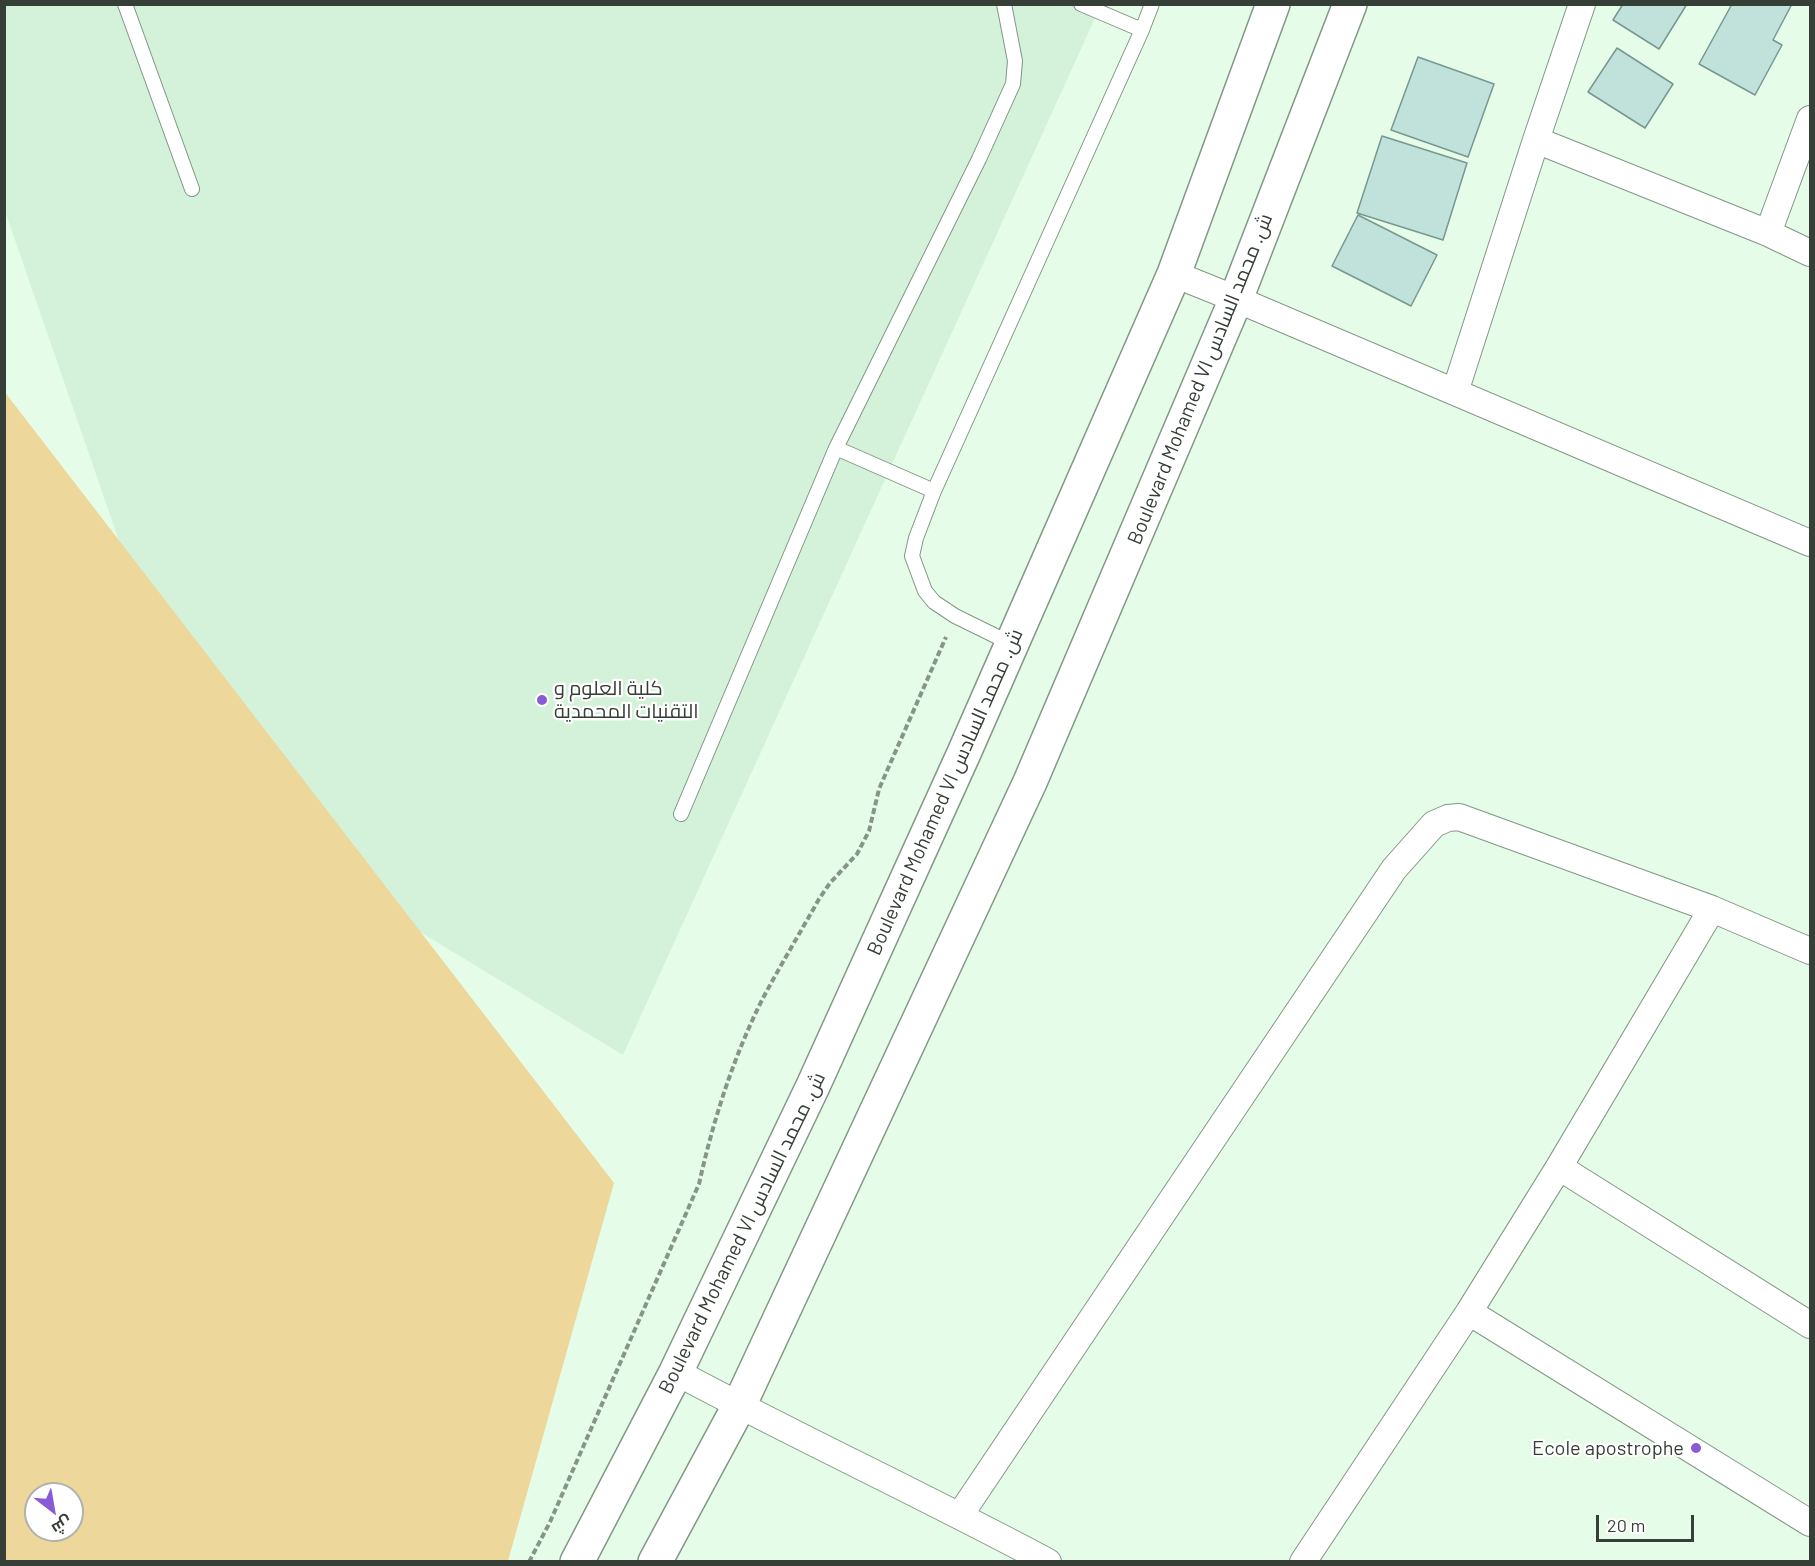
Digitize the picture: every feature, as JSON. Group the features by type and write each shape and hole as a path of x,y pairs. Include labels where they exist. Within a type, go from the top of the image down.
{"main road":[{"name":"Boulevard Mohamed VI ش. محمد السادس","path":"577,1562 676,1372 813,1086 1012,644 1174,274 1273,4"},
{"name":"Boulevard Mohamed VI ش. محمد السادس","path":"655,1562 739,1406 1030,782 1236,299 1350,4"}],"street":[{"path":"1455,392 1582,4"},
{"path":"1768,233 1810,119"},
{"path":"1536,140 1768,233 1810,254"},
{"path":"1174,274 1810,543"},
{"path":"960,1515 1394,869 1434,824 1448,818 1459,817 1712,909 1810,951"},
{"path":"1303,1562 1469,1312 1559,1167 1712,909"},
{"path":"1559,1167 1810,1325"},
{"path":"1469,1312 1810,1523"},
{"path":"676,1372 739,1406 960,1515 1035,1558"}],"lane":[{"path":"125,4 192,189"},
{"path":"681,814 836,448 979,159 1013,84 1015,61 1004,4"},
{"path":"1081,4 1142,30"},
{"path":"1012,644 955,616 934,602 925,591 912,556 916,538 934,491 1152,4"},
{"path":"836,448 934,491"}],"path":[{"path":"529,1562 554,1512 699,1184 729,1076 761,1001 819,899 857,854 869,831 879,789 955,616"}],"shaded area":[{"path":"4,5 1101,5 623,1055 379,907 136,590 5,211"},
{"path":"4,391 614,1183 508,1561 5,1561"}],"building":[{"path":"1623,4 1687,4 1659,49 1613,20"},
{"path":"1732,4 1792,4 1773,40 1782,45 1755,95 1699,64"},
{"path":"1617,48 1673,84 1645,128 1588,92"},
{"path":"1418,57 1494,84 1468,157 1391,130"},
{"path":"1382,136 1467,163 1443,240 1357,213"},
{"path":"1358,215 1437,255 1411,306 1332,266"}],"place":[{"name":"كلية العلوم و التقنيات المحمدية","path":"542,700"},
{"name":"Ecole apostrophe","path":"1696,1448"}]}
